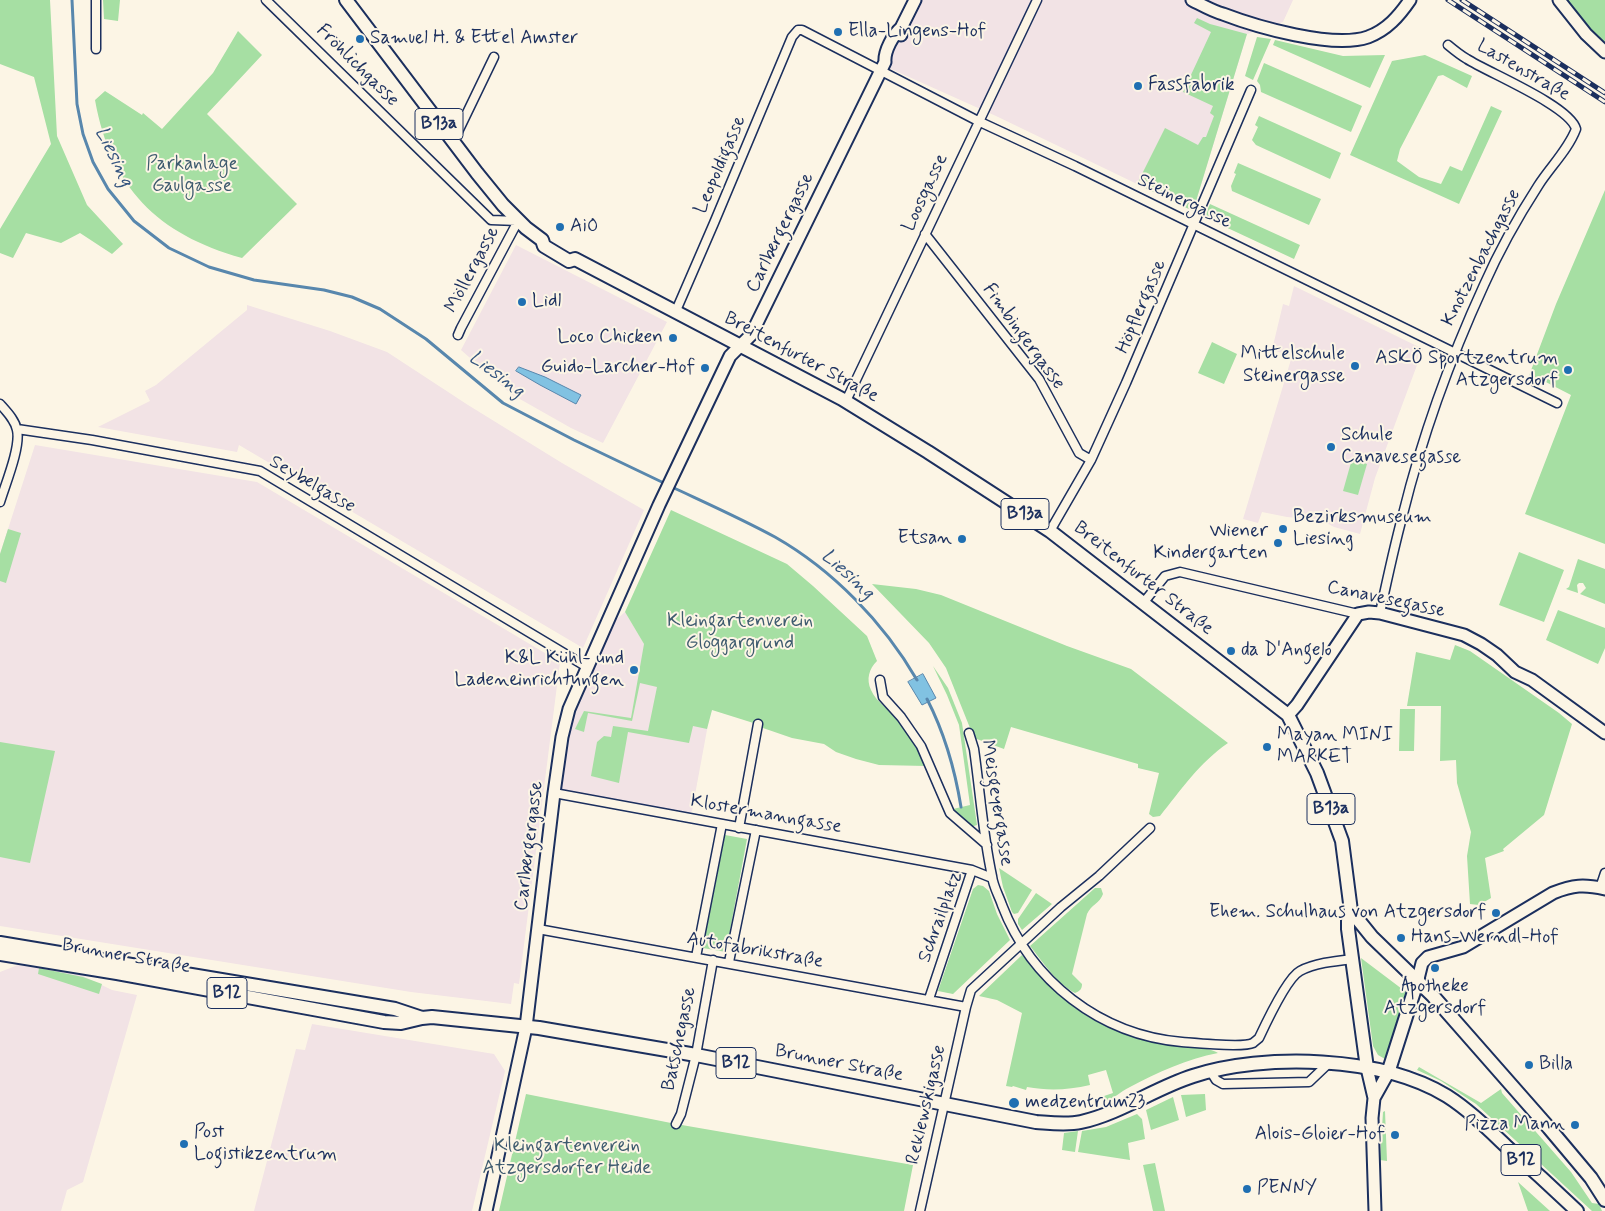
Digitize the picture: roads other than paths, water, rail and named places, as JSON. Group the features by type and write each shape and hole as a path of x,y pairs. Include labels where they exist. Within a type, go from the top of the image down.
{"main road":[{"name":"Breitenfurter Straße","path":"346,0 482,180 518,221 542,240 548,239 572,254 575,260 846,401 928,452 1050,531 1288,715 1317,773 1342,841 1351,911 1348,921 1366,1068"},
{"path":"1351,911 1372,937 1418,979 1549,1128 1591,1178 1605,1200"},
{"path":"1352,955 1355,943 1360,938 1372,937"},
{"name":"Brunner Straße","path":"0,943 395,1009 422,1018"},
{"name":"Brunner Straße","path":"0,954 117,973 384,1022 401,1024 422,1018 445,1018 526,1027 696,1055 1036,1122 1082,1122 1114,1111 1170,1084 1211,1072 1247,1065 1330,1062 1388,1073 1419,1083 1445,1095 1476,1118 1577,1211"},
{"path":"1388,1073 1418,979"}],"street":[{"path":"96,0 96,49"},
{"name":"Fröhlichgasse","path":"266,0 491,220 518,221"},
{"name":"Carlbergergasse","path":"486,1211 526,1027 554,794 562,736 569,710 661,500 730,356 751,335 882,66 884,56 915,0"},
{"name":"Loosgasse","path":"846,401 1037,0"},
{"path":"1192,0 1222,14 1258,26 1316,39 1350,40 1368,37 1384,29 1396,20 1410,0"},
{"path":"1559,0 1586,34 1605,52"},
{"name":"Steinergasse","path":"798,30 807,31 850,55 882,66 978,121 1075,166 1557,403"},
{"name":"Leopoldigasse","path":"675,313 792,37 798,30"},
{"name":"Lastenstraße","path":"1448,45 1467,59 1542,99 1571,120 1575,124 1576,129"},
{"path":"453,142 494,57"},
{"name":"Höpflergasse","path":"1050,531 1091,460 1195,225 1252,90"},
{"name":"Knotzenbachgasse","path":"1380,613 1406,504 1425,438 1455,352 1484,284 1512,229 1539,185 1569,143 1576,129"},
{"name":"Möllergasse","path":"458,335 518,221"},
{"name":"Fimbingergasse","path":"925,234 1040,379 1079,453 1091,460"},
{"path":"0,404 13,419 17,429 18,442 0,502"},
{"name":"Seybelgasse","path":"17,429 92,440 260,471 587,667"},
{"name":"Canavesegasse","path":"1144,602 1165,576 1180,572 1358,614 1380,613 1464,635 1497,654 1515,672 1532,680 1605,733"},
{"path":"1288,715 1297,705 1358,614"},
{"path":"880,680 883,697 902,717 921,746 950,813 987,846"},
{"path":"739,828 758,724"},
{"name":"Meisgeyergasse","path":"969,733 974,749 992,878"},
{"name":"Klostermanngasse","path":"554,794 972,870"},
{"path":"696,957 722,824"},
{"path":"966,1006 971,990 1061,906 1099,876 1150,828"},
{"path":"729,962 756,830"},
{"name":"Schrailplatz","path":"929,999 972,870 992,878 1011,927 1021,945"},
{"path":"1418,979 1422,963 1428,957 1463,947 1553,893 1566,888 1584,885 1602,888 1605,873"},
{"name":"Autofabrikstraße","path":"538,929 966,1006"},
{"path":"1021,945 1057,988 1078,1004 1111,1023 1162,1039 1217,1044 1254,1042 1259,1038 1297,973 1352,955"},
{"name":"Batschegasse","path":"676,1124 681,1114 696,1055 713,960"},
{"name":"Reklewskigasse","path":"920,1211 966,1006"},
{"path":"1211,1072 1216,1080 1224,1084 1309,1082 1330,1062"},
{"path":"1366,1068 1374,1098 1372,1118 1375,1211"},
{"path":"1374,1098 1388,1073"}],"water":[{"path":"519,367 545,377 581,395 576,404 516,371"},
{"path":"923,674 936,698 922,705 908,682"}],"waterway":[{"name":"Liesing","path":"72,0 77,104 83,134 93,162 108,189 134,221 169,248 209,267 254,280 324,290 352,297 380,309 426,339 503,403 574,440 666,484"},
{"name":"Liesing","path":"672,487 775,537 817,565 873,618 904,659 917,680"},
{"name":"Liesing","path":"927,699 939,725 948,752 956,779 961,807"}],"railway":[{"path":"1448,0 1605,102"},
{"path":"1462,0 1605,93"}],"place":[{"name":"Ella-Lingens-Hof","path":"838,32"},
{"name":"Samuel H. & Ettel Amster","path":"360,39"},
{"name":"Fassfabrik","path":"1138,86"},
{"name":"AiO","path":"560,227"},
{"name":"Lidl","path":"522,302"},
{"name":"Loco Chicken","path":"673,338"},
{"name":"Mittelschule Steinergasse","path":"1355,366"},
{"name":"Guido-Larcher-Hof","path":"705,368"},
{"name":"ASKÖ Sportzentrum Atzgersdorf","path":"1568,370"},
{"name":"Schule Canavesegasse","path":"1331,447"},
{"name":"Bezirksmuseum Liesing","path":"1283,529"},
{"name":"Etsan","path":"962,539"},
{"name":"Wiener Kindergarten","path":"1278,543"},
{"name":"da D'Angelo","path":"1231,651"},
{"name":"K&L Kühl- und Ladeneinrichtungen","path":"634,670"},
{"name":"Mayan MINI MARKET","path":"1267,747"},
{"name":"Ehem. Schulhaus von Atzgersdorf","path":"1496,913"},
{"name":"Hans-Werndl-Hof","path":"1401,938"},
{"name":"Apotheke Atzgersdorf","path":"1435,968"},
{"name":"Billa","path":"1529,1065"},
{"name":"medzentrum23","path":"1014,1103"},
{"name":"Pizza Mann","path":"1575,1125"},
{"name":"Alois-Gloier-Hof","path":"1395,1135"},
{"name":"Post Logistikzentrum","path":"184,1144"},
{"name":"PENNY","path":"1247,1189"}],"park label":[{"name":"Parkanlage Gaulgasse","path":"192,176"},
{"name":"Kleingartenverein Gloggargrund","path":"740,633"},
{"name":"Kleingartenverein Atzgersdorfer Heide","path":"567,1158"}]}
